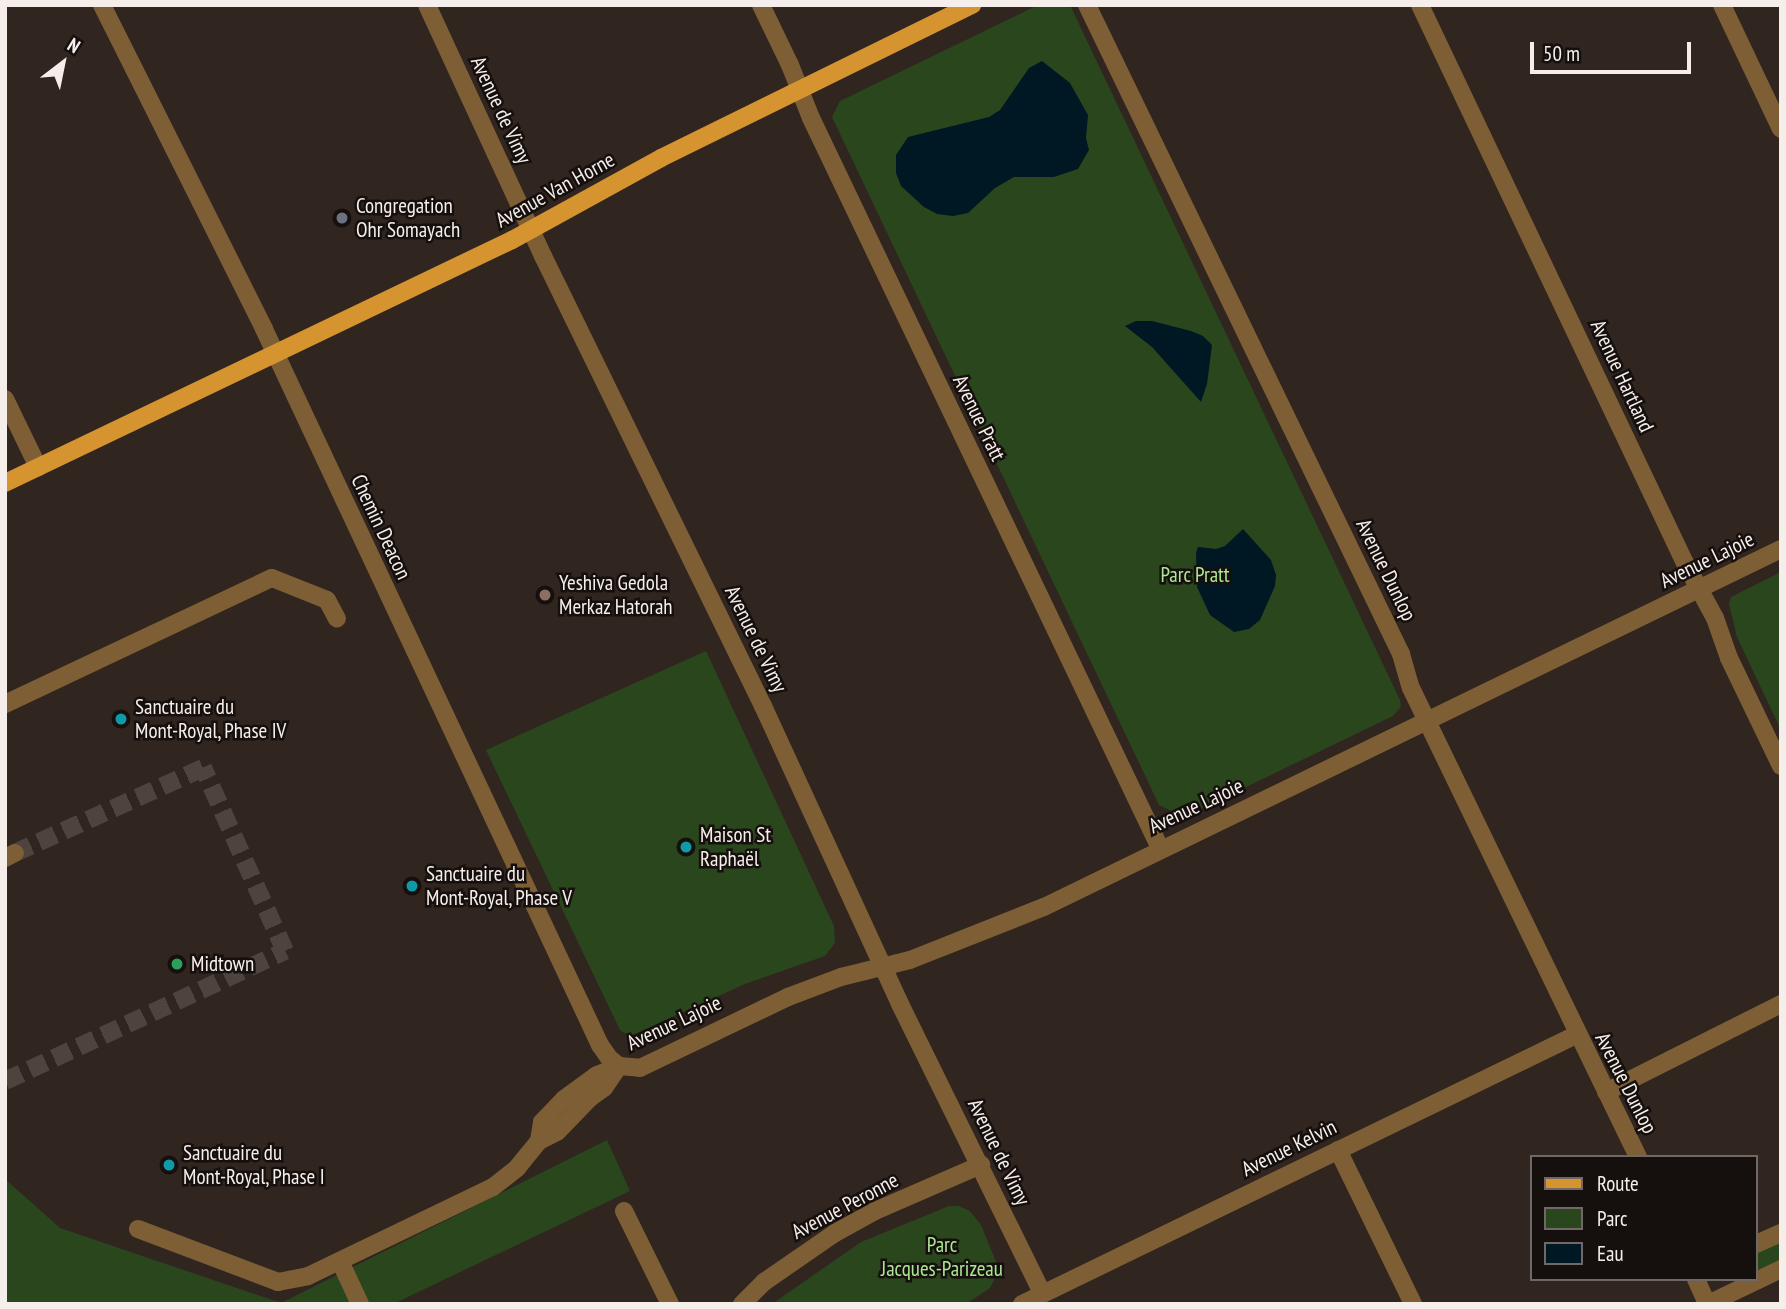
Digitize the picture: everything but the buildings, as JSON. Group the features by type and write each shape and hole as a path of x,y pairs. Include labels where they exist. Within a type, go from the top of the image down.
{"main road":[{"name":"Avenue Van Horne","path":"5,483 532,229 661,158 972,5"}],"street":[{"name":"Chemin Deacon","path":"102,5 275,355 600,1045 619,1066"},
{"name":"Avenue de Vimy","path":"427,5 532,229 763,706 882,966 1042,1293"},
{"name":"Avenue Pratt","path":"761,5 817,131 1160,848"},
{"name":"Avenue Dunlop","path":"1087,5 1401,654 1411,688 1636,1155"},
{"name":"Avenue Hartland","path":"1420,5 1700,588 1781,766"},
{"path":"1722,5 1781,129"},
{"path":"5,399 38,467"},
{"name":"Avenue Lajoie","path":"619,1066 640,1068 776,1002 841,977 910,960 1044,907 1160,848 1781,549"},
{"path":"5,704 272,578 327,600 337,619"},
{"path":"1606,1092 1781,1004"},
{"name":"Avenue Kelvin","path":"1021,1304 1576,1035"},
{"path":"138,1228 278,1282 308,1276 493,1188 517,1168 539,1141 557,1132 590,1098 604,1088 619,1066"},
{"path":"1338,1150 1413,1304"},
{"name":"Avenue Peronne","path":"741,1304 772,1275 835,1233 876,1211 981,1165"},
{"path":"624,1211 670,1304"},
{"path":"1758,1243 1781,1233"},
{"path":"340,1261 360,1304"},
{"path":"1758,1280 1781,1269"},
{"path":"1697,1281 1707,1304 1756,1281"}],"green space":[{"name":"Parc Pratt","path":"1038,5 1070,5 1400,700 1401,707 1393,716 1184,817 1159,805 832,117 840,101"},
{"path":"1781,572 1781,730 1737,637 1729,604 1731,597"},
{"path":"706,651 834,926 835,943 825,956 745,984 630,1036 620,1030 486,750"},
{"path":"607,1140 630,1191 393,1304 5,1304 5,1179 60,1228 281,1303"},
{"name":"Parc Jacques-Parizeau","path":"949,1206 959,1206 970,1211 981,1225 997,1264 996,1276 990,1288 966,1304 772,1304 861,1242"},
{"path":"1781,1240 1781,1261 1758,1272 1758,1251"}],"water":[{"path":"1042,61 1070,83 1088,115 1086,138 1089,150 1078,169 1054,177 1014,177 995,188 968,213 953,216 937,214 924,207 901,186 896,173 896,155 908,137 989,117 1000,110 1029,68"},
{"path":"1136,321 1152,321 1191,331 1203,336 1212,345 1207,384 1201,402 1152,347 1125,326"},
{"path":"1243,529 1271,560 1276,575 1275,586 1260,620 1249,629 1234,632 1210,615 1197,587 1196,553 1198,547 1216,549 1225,546"}],"tunnel":[{"path":"5,1081 285,951 203,768 15,853"}],"place":[{"name":"Congregation Ohr Somayach","path":"342,218"},
{"name":"Yeshiva Gedola Merkaz Hatorah","path":"545,595"},
{"name":"Sanctuaire du Mont-Royal, Phase IV","path":"121,719"},
{"name":"Maison St Raphaël","path":"686,847"},
{"name":"Sanctuaire du Mont-Royal, Phase V","path":"412,886"},
{"name":"Midtown","path":"177,964"},
{"name":"Sanctuaire du Mont-Royal, Phase I","path":"169,1165"}]}
